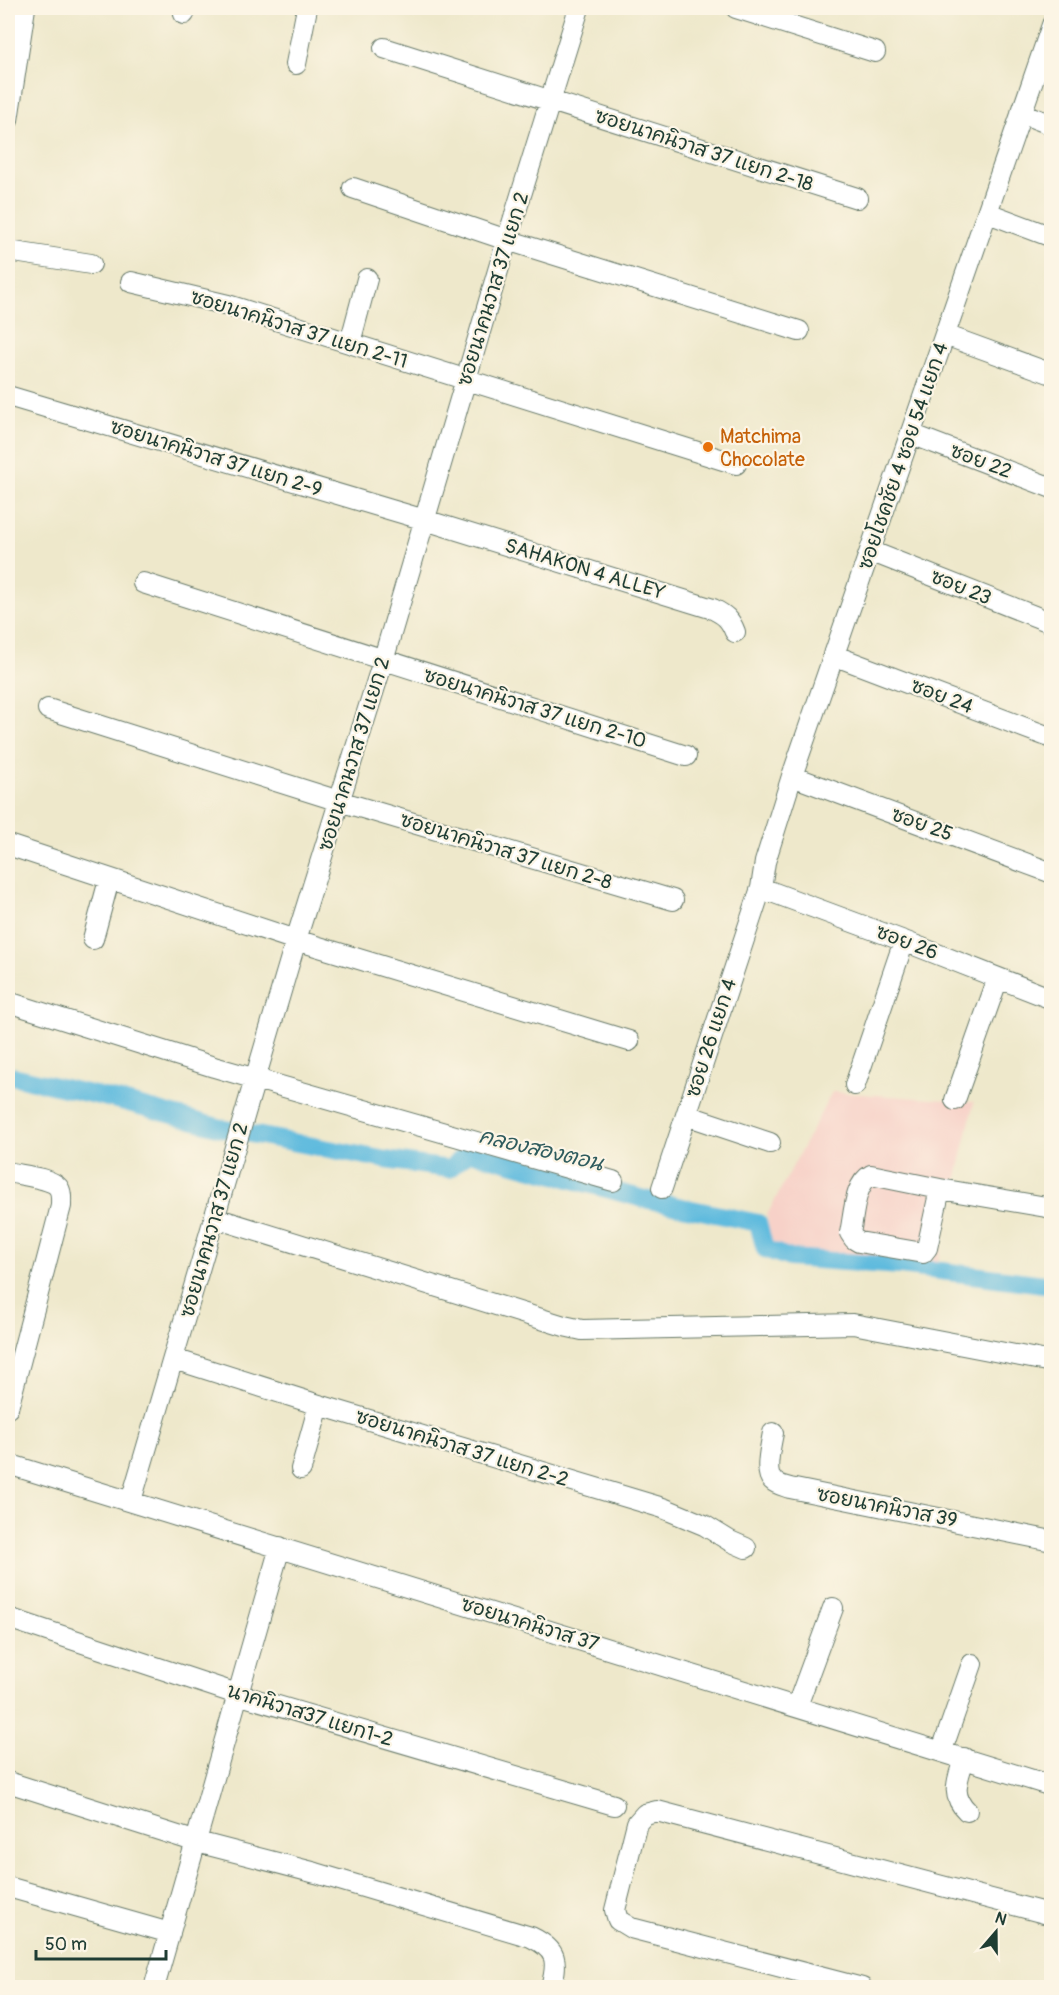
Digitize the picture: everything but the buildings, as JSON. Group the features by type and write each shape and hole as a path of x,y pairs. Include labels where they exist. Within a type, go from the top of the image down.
{"street":[{"path":"8,120 25,8"},
{"path":"296,64 307,8"},
{"name":"ซอยนาคนวาส 37 แยก 2","path":"131,1501 296,940 384,661 507,240 579,8"},
{"path":"736,8 875,52"},
{"name":"ซอยโชคชัย 4 ซอย 54 แยก 4","path":"761,888 765,862 792,776 1052,25"},
{"name":"ซอยนาคนิวาส 37 แยก 2-18","path":"384,48 857,198"},
{"path":"1021,113 1052,125"},
{"path":"353,188 507,240 799,331"},
{"path":"988,213 1052,237"},
{"path":"8,251 91,264"},
{"path":"350,343 368,279"},
{"name":"ซอยนาคนิวาส 37 แยก 2-11","path":"131,282 228,305 466,379"},
{"path":"945,335 1052,374"},
{"path":"466,379 736,464"},
{"name":"ซอยนาคนิวาส 37 แยก 2-9","path":"8,396 425,520"},
{"name":"ซอย 22","path":"911,434 1052,488"},
{"name":"SAHAKON 4 ALLEY","path":"425,520 713,609 730,620 735,632"},
{"name":"ซอย 23","path":"870,551 1052,623"},
{"name":"ซอยนาคนิวาส 37 แยก 2-10","path":"143,583 686,756"},
{"name":"ซอย 24","path":"833,655 1052,738"},
{"name":"ซอยนาคนิวาส 37 แยก 2-8","path":"48,709 339,801 673,900"},
{"name":"ซอย 25","path":"792,776 1052,873"},
{"path":"8,845 296,940 629,1041"},
{"path":"93,939 110,880"},
{"name":"ซอย 26","path":"761,888 1052,999"},
{"name":"ซอย 26 แยก 4","path":"663,1188 761,888"},
{"path":"855,1085 904,941"},
{"path":"955,1100 998,978"},
{"path":"8,1002 214,1067 613,1181"},
{"path":"686,1115 770,1143"},
{"path":"8,1172 51,1182 58,1187 61,1194 61,1206 8,1408"},
{"path":"947,1191 927,1248 923,1253 859,1242 850,1233 860,1185 865,1178 871,1175 947,1191 1052,1208"},
{"path":"215,1218 425,1285 582,1330 853,1324 1052,1362"},
{"name":"ซอยนาคนิวาส 37 แยก 2-2","path":"174,1359 663,1508 746,1548"},
{"path":"301,1469 319,1405"},
{"name":"ซอยนาคนิวาส 39","path":"773,1433 768,1471 769,1477 774,1482 790,1488 1052,1540"},
{"name":"ซอยนาคนิวาส 37","path":"8,1464 942,1750 1052,1786"},
{"path":"154,1988 280,1547"},
{"path":"797,1706 833,1608"},
{"name":"นาคนิวาส37 แยก1-2","path":"8,1618 237,1694 614,1805"},
{"path":"942,1750 972,1664"},
{"path":"964,1758 956,1796 967,1811"},
{"path":"8,1782 197,1842 316,1873 531,1937 544,1943 555,1958 556,1969 551,1988"},
{"path":"862,1988 631,1928 618,1920 615,1910 637,1823 645,1814 657,1811 1052,1915"},
{"path":"8,1887 170,1933"}],"shaded area":[{"path":"832,1092 974,1102 937,1266 805,1255 777,1249 769,1239 767,1215"}],"waterway":[{"name":"คลองสองตอน","path":"8,1075 125,1102 225,1129 386,1160 449,1169 469,1152 474,1153 644,1199 758,1223 765,1249 790,1258 901,1266 1052,1285"}],"place":[{"name":"Matchima Chocolate","path":"708,447"}]}
